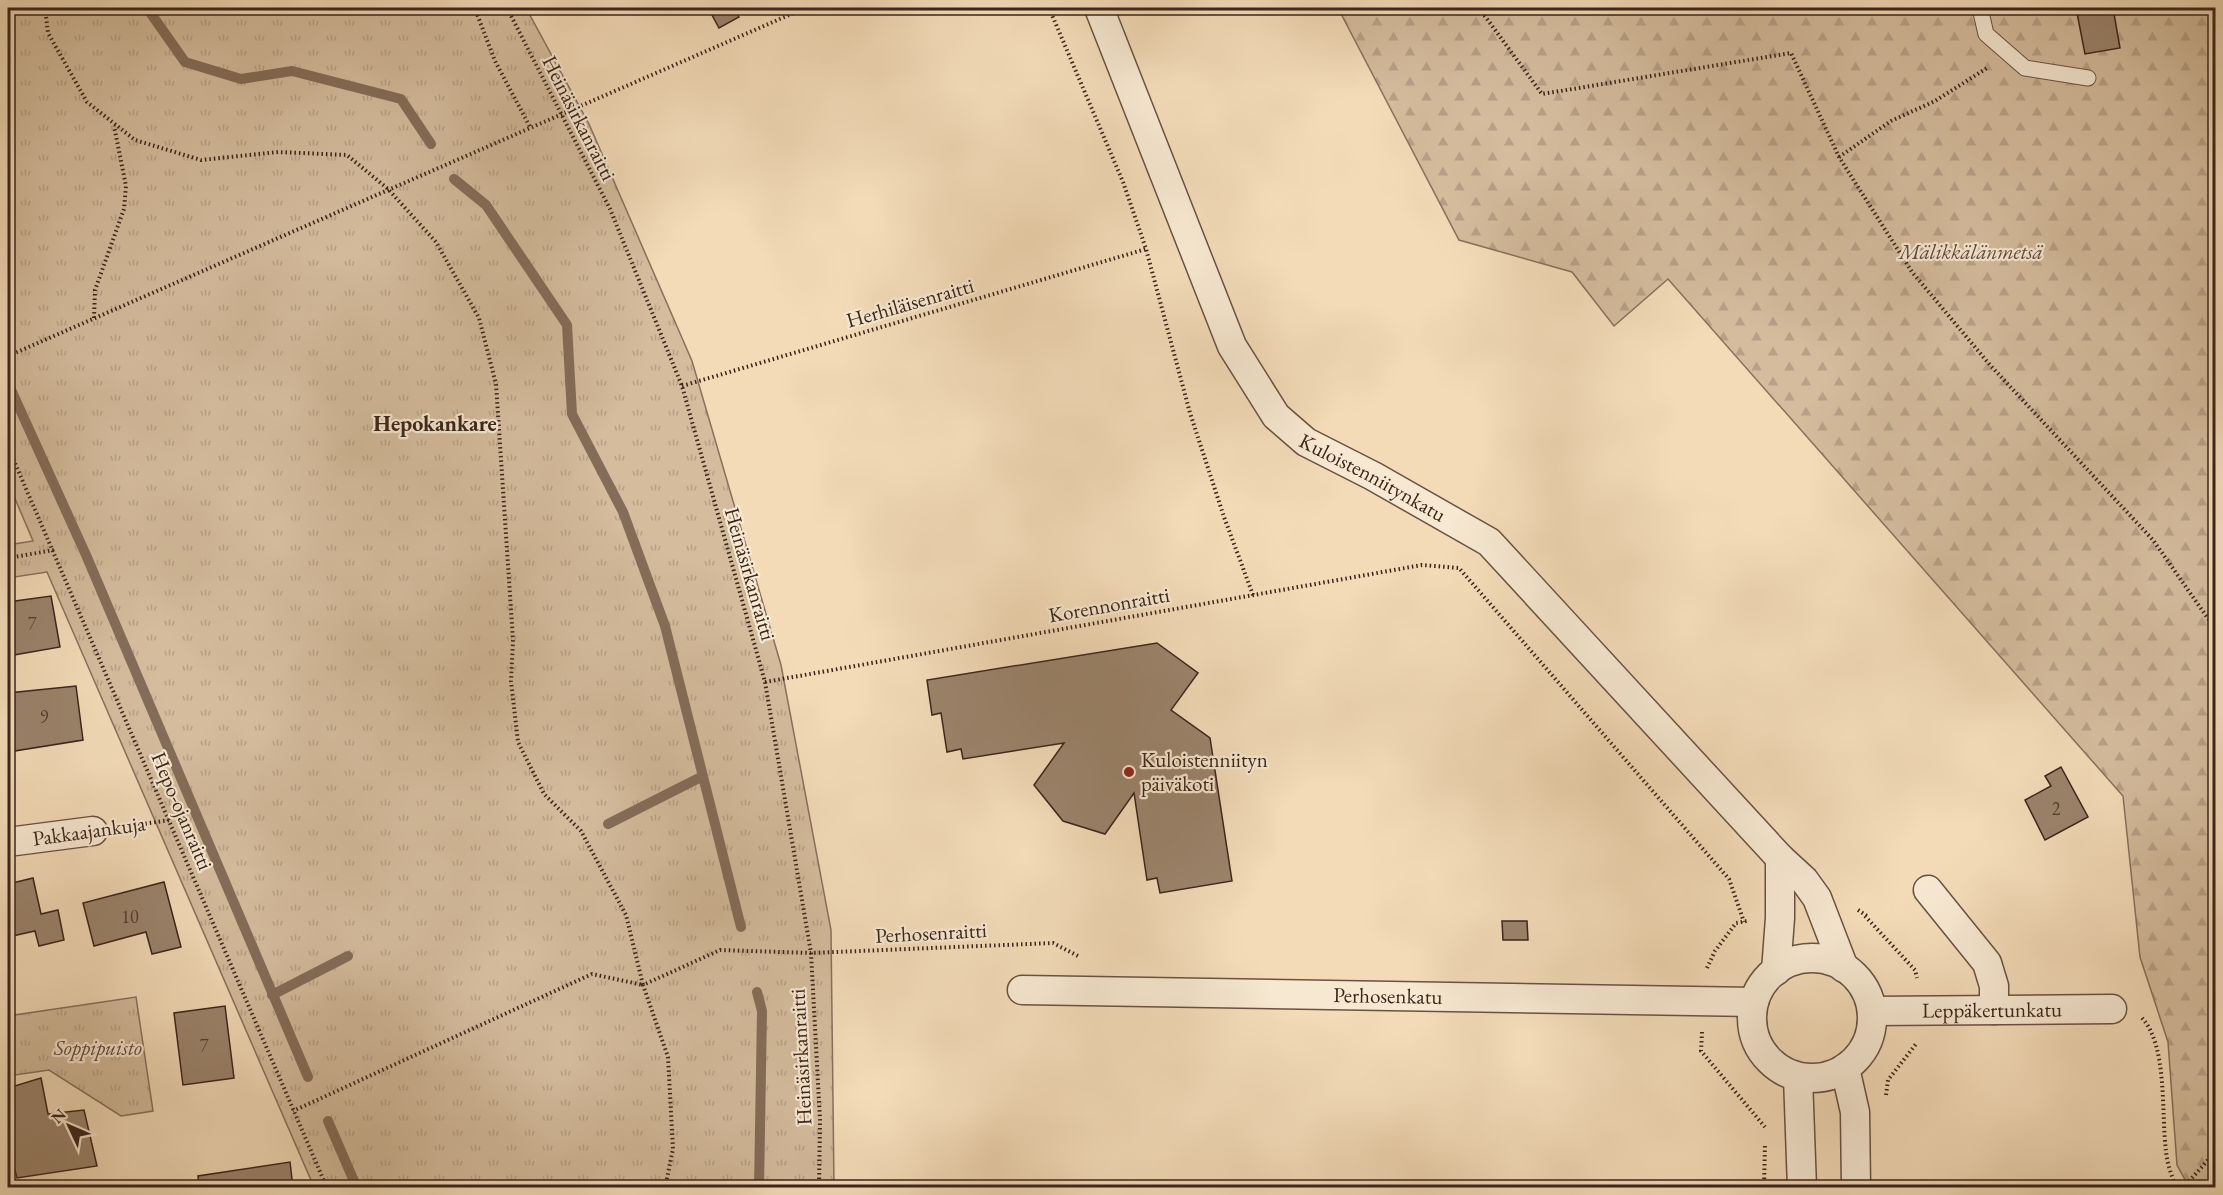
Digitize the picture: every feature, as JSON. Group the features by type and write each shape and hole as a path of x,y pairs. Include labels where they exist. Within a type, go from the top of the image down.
{"street":[{"name":"Kuloistenniitynkatu","path":"1099,8 1232,346 1276,417 1306,442 1373,476 1489,542 1780,858 1804,880 1817,898 1844,968"},
{"name":"Pakkaajankuja","path":"8,842 93,831"},
{"path":"1776,971 1780,918 1780,858"},
{"path":"1928,890 1987,963 1994,986 1994,1010"},
{"path":"1811,958 1829,961 1844,968 1857,979 1867,994 1872,1011 1872,1028 1867,1043 1845,1068 1831,1076 1814,1079 1798,1077 1780,1070 1765,1057 1756,1040 1751,1022 1754,1002 1762,985 1776,971 1792,961 1811,958"},
{"name":"Perhosenkatu","path":"1022,990 1754,1002"},
{"name":"Leppäkertunkatu","path":"1872,1011 2112,1009"},
{"path":"1845,1068 1855,1112 1856,1188"},
{"path":"1798,1077 1802,1188"}],"lane":[{"path":"1980,8 1986,34 2025,68 2088,78"}],"path":[{"path":"45,8 48,33 87,102 114,126 135,140 201,160 278,152 347,155 388,189 436,243 479,318 496,384 513,640 511,681 518,742 544,794 581,831 626,915 643,985 668,1057 673,1149 665,1188"},
{"path":"472,8 477,14 495,61 530,127"},
{"name":"Heinäsirkanraitti","path":"507,8 609,209 682,386 765,682 811,953 820,1120 819,1188"},
{"path":"8,356 805,8"},
{"path":"1048,8 1123,182 1146,249 1190,413 1224,517 1253,595"},
{"path":"1479,8 1542,94 1791,53 1839,157 1912,272 1990,365 2153,540 2216,630"},
{"path":"1839,157 1891,121 1935,101 2009,54"},
{"path":"94,318 96,290 124,209 126,186 114,126"},
{"name":"Herhiläisenraitti","path":"682,386 1146,249"},
{"name":"Hepo-ojanraitti","path":"8,447 327,1188"},
{"path":"8,558 54,550"},
{"name":"Korennonraitti","path":"765,682 1422,565 1458,568 1729,879 1744,922"},
{"name":"Pakkaajankuja","path":"93,831 170,820"},
{"path":"1856,916 1867,916 1915,970 1917,980"},
{"path":"1704,973 1715,951 1736,923 1756,920"},
{"name":"Perhosenraitti","path":"643,985 720,950 811,953 1053,943"},
{"path":"293,1111 592,974 643,985"},
{"path":"2112,1009 2132,1010 2145,1020 2155,1042 2166,1153 2176,1188"},
{"path":"1702,1033 1701,1051 1765,1125 1764,1188"},
{"path":"1886,1102 1888,1080 1918,1040"},
{"path":"2183,1188 2216,1150"}],"green space":[{"path":"8,8 526,8 589,124 692,361 781,665 831,930 834,1187 314,1187 47,572 8,578 8,545 33,541 8,482"},
{"name":"Mälikkälänmetsä","path":"1338,8 2215,8 2215,1187 2189,1187 2177,1165 2168,1042 2140,957 2123,796 1668,279 1614,326 1572,272 1459,240"},
{"name":"Soppipuisto","path":"136,997 153,1111 121,1116 49,1070 8,1076 8,1016"}],"building":[{"path":"727,8 734,8 739,17 719,28 712,15"},
{"path":"2076,8 2113,8 2120,48 2085,54"},
{"path":"51,596 60,647 8,656 8,602"},
{"name":"Kuloistenniityn päiväkoti","path":"1157,643 1198,673 1171,710 1210,738 1232,881 1160,893 1157,878 1147,880 1134,793 1105,834 1063,821 1034,785 1064,743 963,759 961,749 947,752 941,713 932,715 927,680"},
{"path":"76,686 83,740 8,752 8,693"},
{"path":"2061,767 2088,817 2045,840 2025,800 2051,786 2045,776"},
{"path":"33,878 41,914 58,910 64,940 39,946 35,931 8,937 8,884"},
{"path":"164,882 181,947 152,954 146,932 94,946 83,903"},
{"path":"1502,921 1527,921 1528,940 1503,940"},
{"path":"225,1006 234,1078 183,1085 174,1013"},
{"path":"41,1078 48,1114 84,1110 97,1166 17,1178 8,1143 8,1088"},
{"path":"290,1162 293,1188 199,1188 198,1176"}],"waterway":[{"path":"147,8 185,62 241,79 292,71 401,99 431,144"},
{"path":"454,179 486,205 567,325 572,414 623,512 665,626 741,927"},
{"path":"8,383 86,555 308,1077"},
{"path":"608,824 703,776"},
{"path":"272,995 348,956"},
{"path":"757,992 762,1011 759,1188"},
{"path":"328,1121 357,1188"}],"place":[{"name":"Kuloistenniityn päiväkoti","path":"1129,772"}],"district":[{"name":"Hepokankare","path":"435,423"}]}
